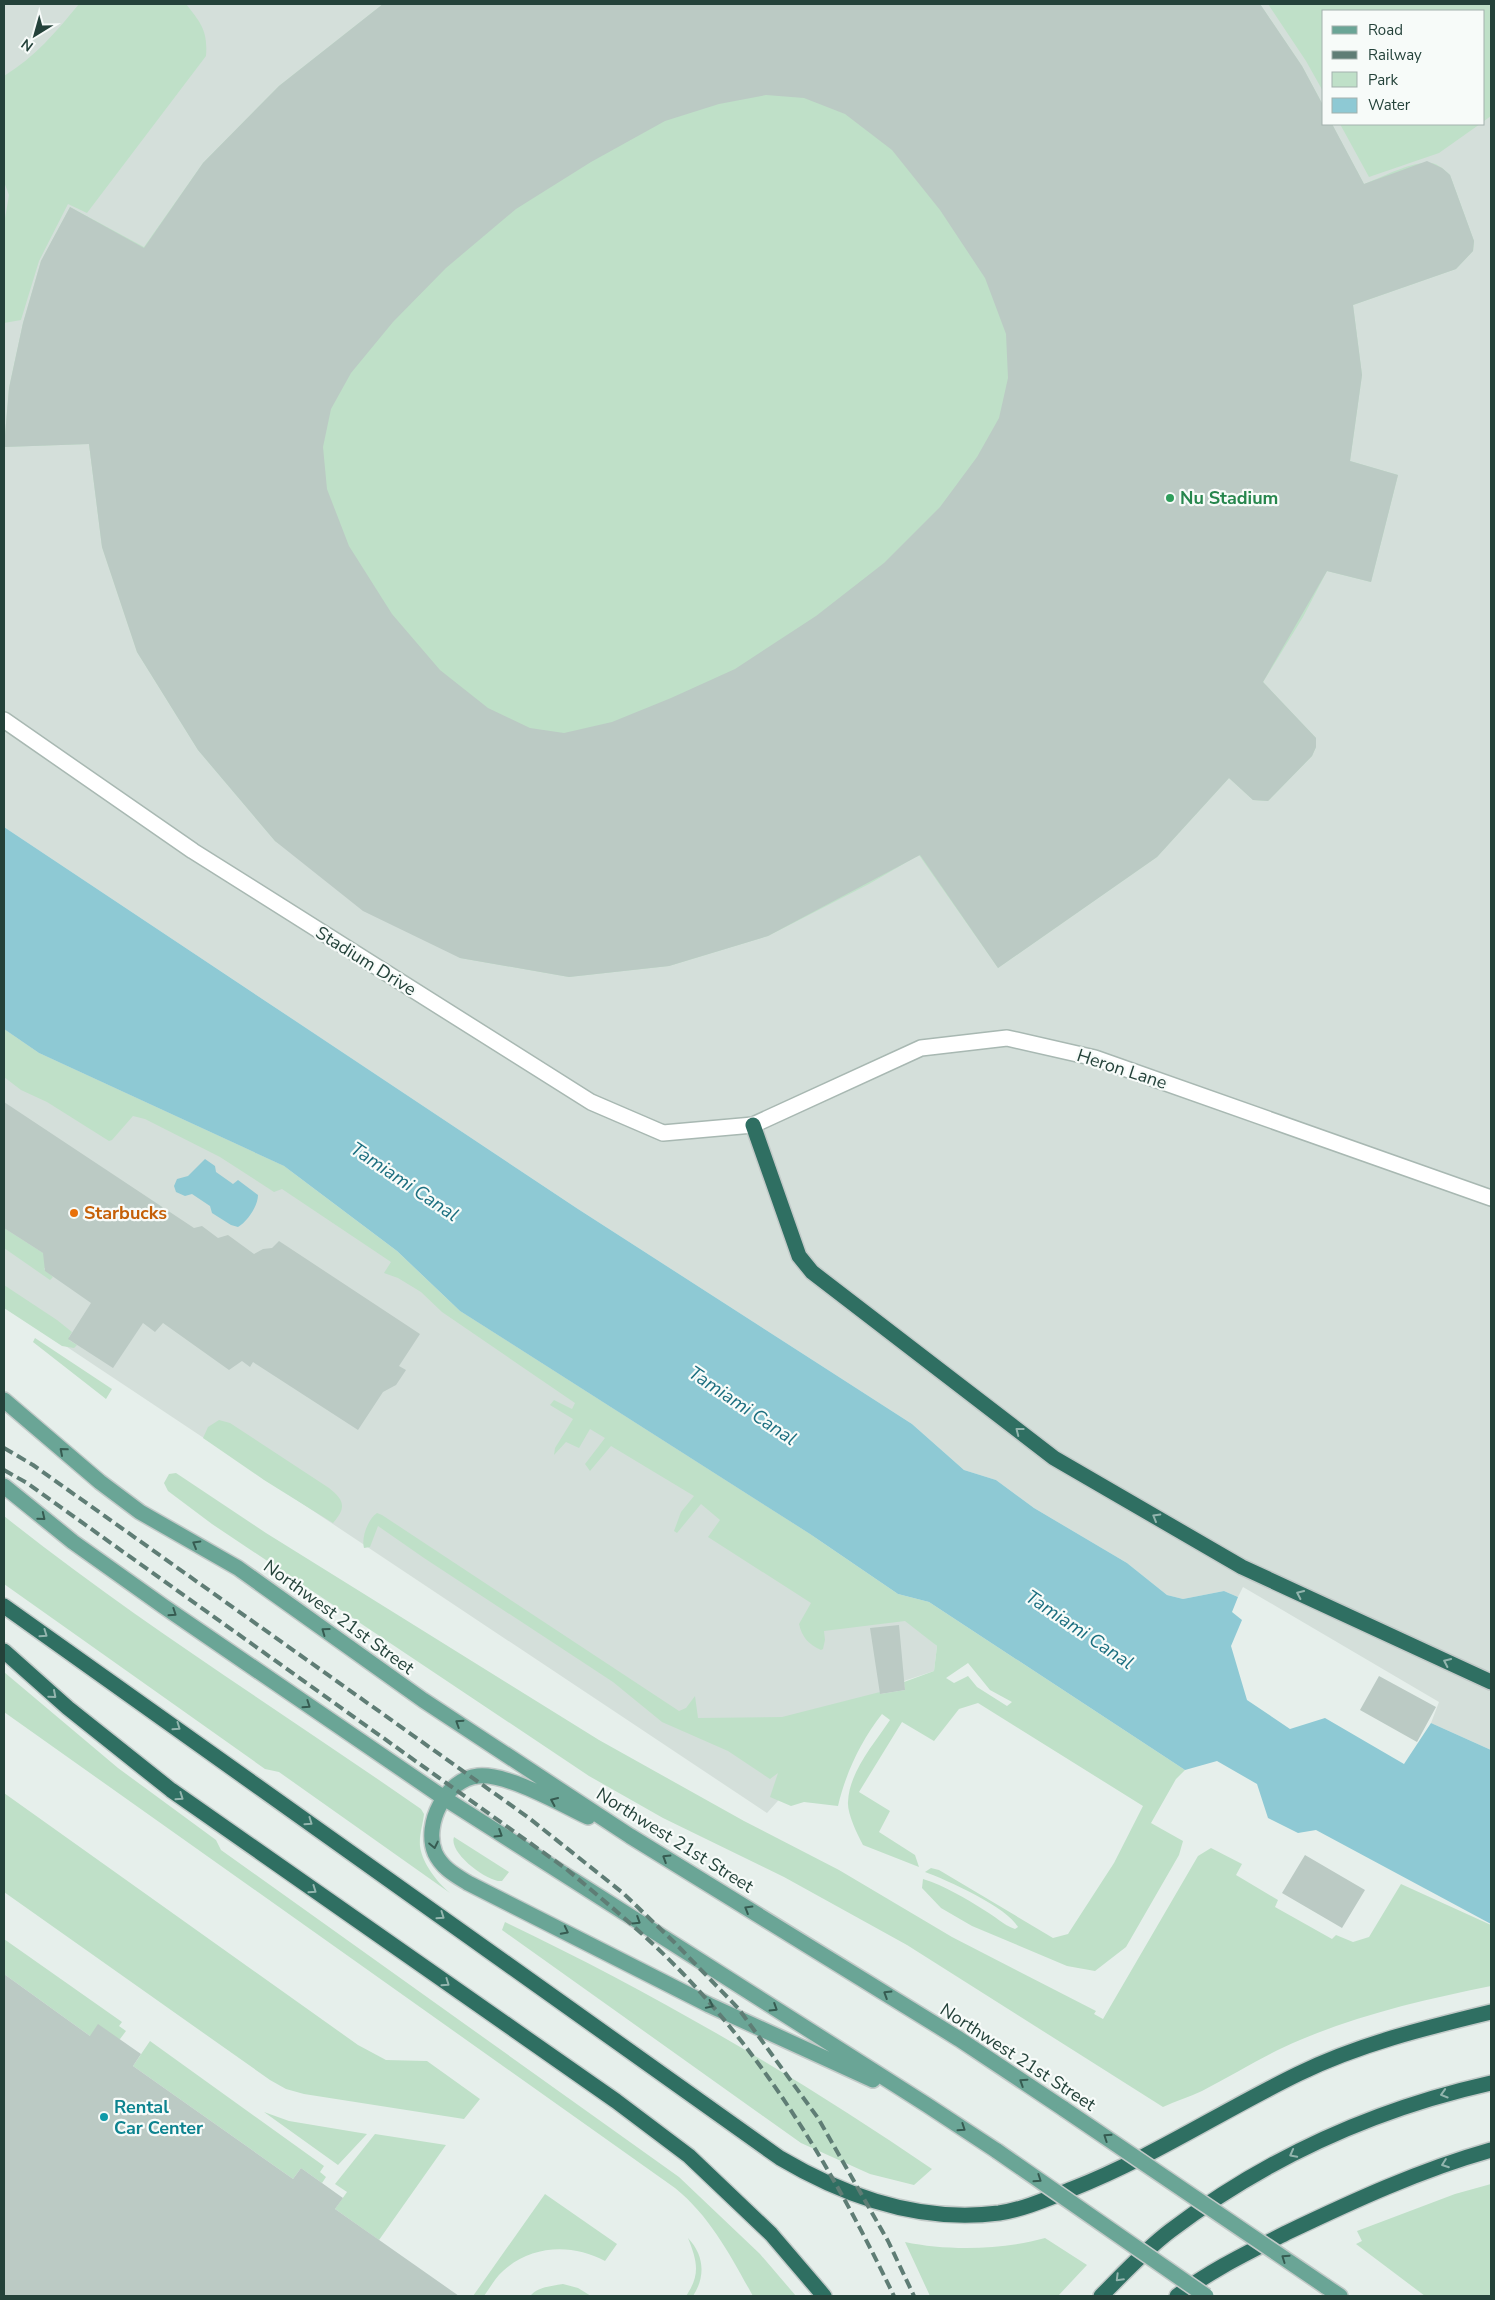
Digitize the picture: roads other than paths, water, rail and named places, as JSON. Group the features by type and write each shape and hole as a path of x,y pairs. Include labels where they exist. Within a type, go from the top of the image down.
{"highway":[{"path":"753,1124 799,1256 812,1272 1054,1458 1242,1567 1491,1682"},
{"path":"4,1606 780,2158 826,2183 885,2205 924,2213 943,2214 981,2214 1019,2209 1096,2180 1132,2163 1267,2090 1323,2063 1397,2036 1491,2012"},
{"path":"4,1651 76,1714 171,1790 616,2101 689,2156 771,2234 824,2296"},
{"path":"1101,2296 1169,2232 1214,2200 1297,2151 1350,2127 1406,2106 1458,2090 1491,2083"},
{"path":"1178,2296 1223,2265 1352,2201 1456,2160 1491,2150"},
{"path":"1205,2296 1223,2265"}],"main road":[{"name":"Northwest 21st Street","path":"4,1400 100,1482 140,1512 238,1568 423,1700 630,1836 950,2034 1064,2108 1340,2296"},
{"path":"4,1486 73,1542 154,1600 444,1798 927,2104 1205,2296"},
{"path":"630,1836 517,1785 487,1776 469,1777 460,1781 444,1798 434,1820 432,1841 439,1859 452,1873 709,2005 927,2104"}],"street":[{"name":"Stadium Drive","path":"4,720 192,851 591,1102 663,1133 753,1124"},
{"name":"Heron Lane","path":"753,1124 921,1048 1008,1038 1095,1058 1491,1198"}],"water":[{"name":"Tamiami Canal","path":"4,827 578,1209 912,1424 964,1470 996,1480 1034,1508 1127,1563 1167,1595 1183,1599 1224,1591 1238,1597 1232,1612 1242,1620 1231,1646 1247,1700 1290,1729 1325,1718 1404,1764 1431,1723 1491,1750 1491,1924 1316,1830 1298,1833 1268,1818 1257,1784 1217,1761 1185,1770 929,1602 898,1594 810,1534 460,1311 397,1251 284,1166 39,1053 4,1029"},
{"path":"205,1159 215,1166 216,1172 233,1184 238,1180 258,1195 251,1213 238,1227 231,1225 212,1213 210,1206 192,1194 185,1196 176,1192 174,1186 177,1179 188,1176"}],"railway":[{"path":"4,1448 33,1465 529,1818 623,1893 738,2008 818,2118 888,2241 914,2296"},
{"path":"4,1470 27,1483 565,1868 652,1944 701,1993 730,2027 784,2100 831,2176 894,2296"}],"place":[{"name":"Nu Stadium","path":"1170,498"},
{"name":"Starbucks","path":"74,1213"},
{"name":"Rental Car Center","path":"104,2117"}]}
